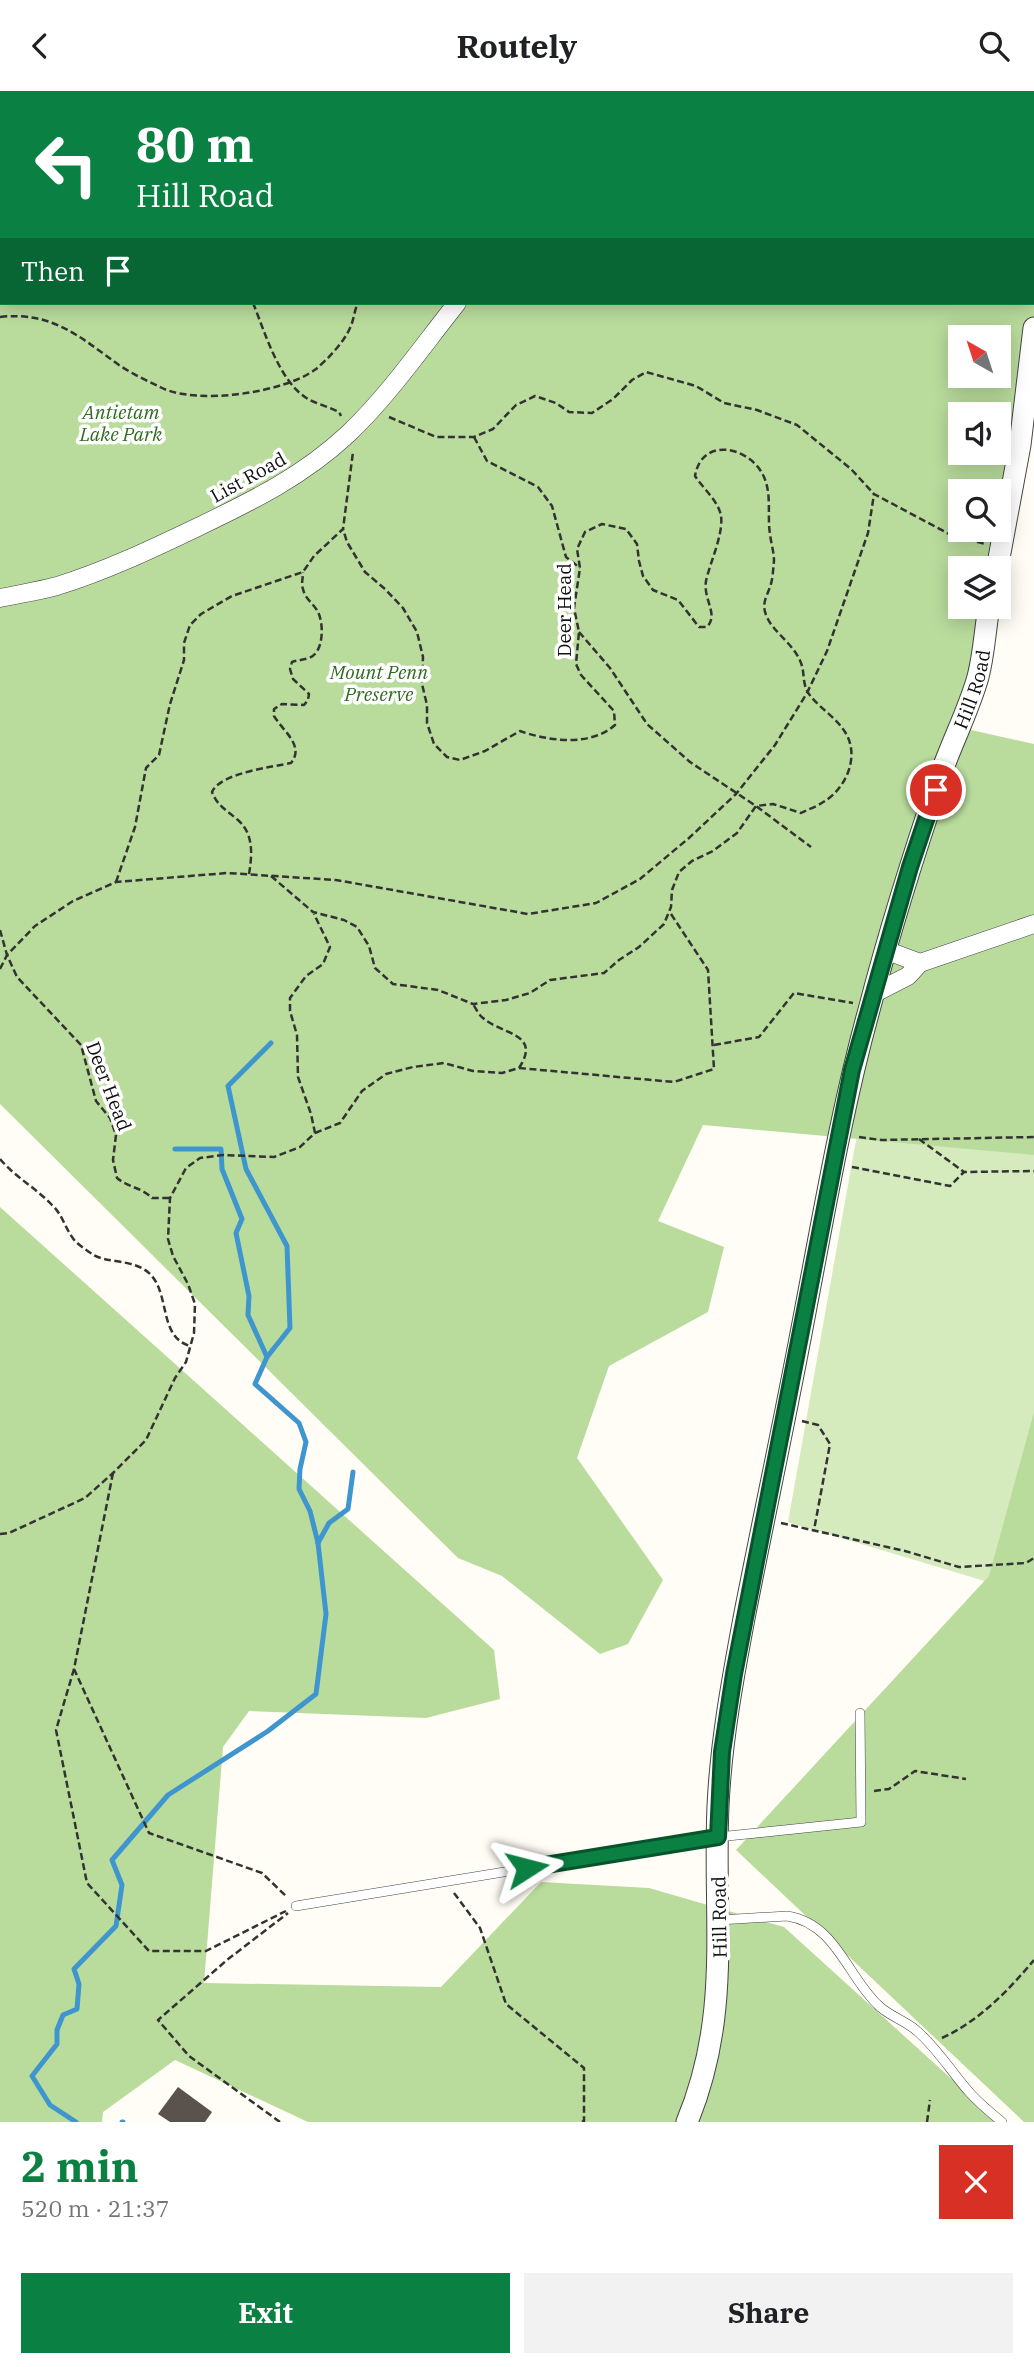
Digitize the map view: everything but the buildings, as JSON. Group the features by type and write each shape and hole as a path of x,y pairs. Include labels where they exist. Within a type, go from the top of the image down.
{"street":[{"name":"List Road","path":"0,599 57,586 87,575 255,500 307,468 349,433 372,409 455,305"},
{"path":"999,556 1020,445 1034,328"},
{"name":"Hill Road","path":"688,2122 714,2032 718,1983 718,1837 722,1752 746,1609 833,1163 852,1070 885,950 918,841 978,677 987,619"},
{"path":"871,1000 908,976 920,963 1034,924"},
{"path":"885,950 920,963"}],"lane":[{"path":"296,1906 718,1837 861,1822 860,1713"},
{"path":"719,1920 787,1916 797,1917 813,1925 842,1955 877,2005 917,2031 970,2093 1002,2122"}],"path":[{"path":"254,305 289,381 306,398 339,412 372,409 436,436 474,437 494,429 516,405 535,396 556,403 569,412 592,412 646,372 696,386 724,403 797,425 851,469 874,494 995,556"},
{"path":"0,317 18,315 58,324 94,345 121,367 165,390 203,395 251,394 315,370 350,329 357,305"},
{"path":"249,874 253,852 248,835 240,822 215,801 212,792 214,786 224,779 291,763 296,757 298,750 274,716 274,709 282,703 304,705 308,700 309,694 293,678 290,669 292,662 310,658 317,652 321,642 322,624 318,611 308,601 302,588 303,572 314,556 343,529 353,454 349,433 339,412"},
{"path":"474,437 487,461 538,487 552,506 566,557 580,568"},
{"name":"Deer Head","path":"343,529 347,542 365,572 386,589 417,632 423,657 422,684 428,705 427,723 434,744 447,757 460,760 485,751 520,731 542,739 566,740 607,732 615,725 614,711 581,675 576,664 579,632 574,608 580,568 577,549 585,532 602,524 626,529 638,544 643,576 653,590 678,600 699,627 707,628 712,622 713,614 705,588 709,564 722,525 720,510 695,476 697,464 705,453 719,448 741,454 755,464 764,477 769,502 769,532 774,558 771,584 763,603 767,619 788,642 802,664 807,693"},
{"path":"0,969 7,955 35,926 73,901 117,882 227,873 336,880 528,914 596,903 640,879 689,838 736,794 775,745 807,693 827,651 868,533 874,494"},
{"path":"117,882 135,827 146,768 159,755 170,704 184,660 184,643 190,625 201,614 232,596 303,572"},
{"path":"579,632 610,668 647,724 690,762 811,847"},
{"path":"313,912 344,920 357,927 369,946 375,968 393,984 438,990 473,1004 506,1000 530,993 550,980 604,973 664,925 679,872 737,833 756,806 773,804 802,813 827,800 844,783 853,754 846,733 807,693"},
{"path":"271,876 313,912 330,947 323,964 306,976 290,999 290,1011 297,1035 298,1077 315,1133"},
{"path":"0,1534 9,1533 85,1498 146,1440 175,1378 186,1361 194,1333 195,1304 168,1239 170,1198 186,1168 200,1158 223,1155 274,1157 300,1147 315,1133 340,1123 362,1091 386,1074 413,1067 444,1063 502,1073 519,1068 674,1082 714,1069 708,970 669,911"},
{"name":"Deer Head","path":"0,930 17,977 81,1045 96,1101 110,1118 116,1135 113,1160 117,1178 127,1186 144,1189 152,1198 170,1198"},
{"path":"713,1045 759,1037 794,993 871,1000"},
{"path":"473,1004 484,1019 515,1034 526,1046 527,1057 519,1068"},
{"path":"839,1135 881,1140 1034,1137"},
{"path":"919,1139 964,1172 1034,1171"},
{"path":"0,1159 51,1203 61,1215 75,1242 95,1256 122,1261 148,1272 162,1295 173,1335 178,1341 190,1346"},
{"path":"833,1163 950,1186 964,1172"},
{"path":"785,1416 818,1425 830,1444 814,1530"},
{"path":"113,1473 74,1669 56,1730 87,1883 149,1951 206,1951 296,1906"},
{"path":"765,1519 905,1551 959,1567 1026,1563 1034,1558"},
{"path":"74,1669 149,1833 262,1873 296,1906"},
{"path":"861,1794 889,1789 915,1771 966,1779"},
{"path":"444,1881 480,1928 506,2004 584,2068 584,2120 581,2122"},
{"path":"280,2122 189,2056 158,2019 296,1906"},
{"path":"930,2044 961,2029 1012,1987 1034,1960"},
{"path":"927,2122 930,2100"}],"green space":[{"name":"Mount Penn Preserve","path":"0,305 1034,305 1034,381 1011,541 1011,479 948,479 948,542 1011,542 1008,556 948,556 948,619 994,619 971,730 1034,744 1034,1155 703,1125 658,1221 724,1247 708,1312 609,1366 577,1458 663,1580 628,1644 600,1654 502,1576 458,1558 0,1104"},
{"path":"1034,857 1034,1868 988,1582 788,1522 877,1036"},
{"path":"0,1207 494,1650 500,1699 426,1718 249,1711 223,1747 204,1983 441,1987 541,1882 649,1888 784,1927 999,2122 308,2122 175,2060 103,2112 102,2122 0,2122"},
{"path":"1034,1412 1034,2122 1024,2122 736,1850 989,1576"}],"waterway":[{"path":"267,1357 290,1328 287,1246 246,1169 228,1086 271,1043"},
{"path":"76,2122 50,2105 32,2076 57,2044 57,2030 63,2015 77,2009 79,1984 74,1969 116,1926 122,1885 112,1860 168,1795 268,1731 316,1694 326,1614 318,1543 310,1511 299,1489 306,1442 299,1423 255,1384 267,1357 248,1315 249,1296 236,1233 242,1219 222,1169 221,1149 175,1149"},
{"path":"318,1543 329,1523 348,1509 353,1472"}],"route":[{"path":"527,1868 718,1837 722,1752 734,1674 852,1070 881,963 936,790"}],"park label":[{"name":"Antietam Lake Park","path":"121,423"}]}
